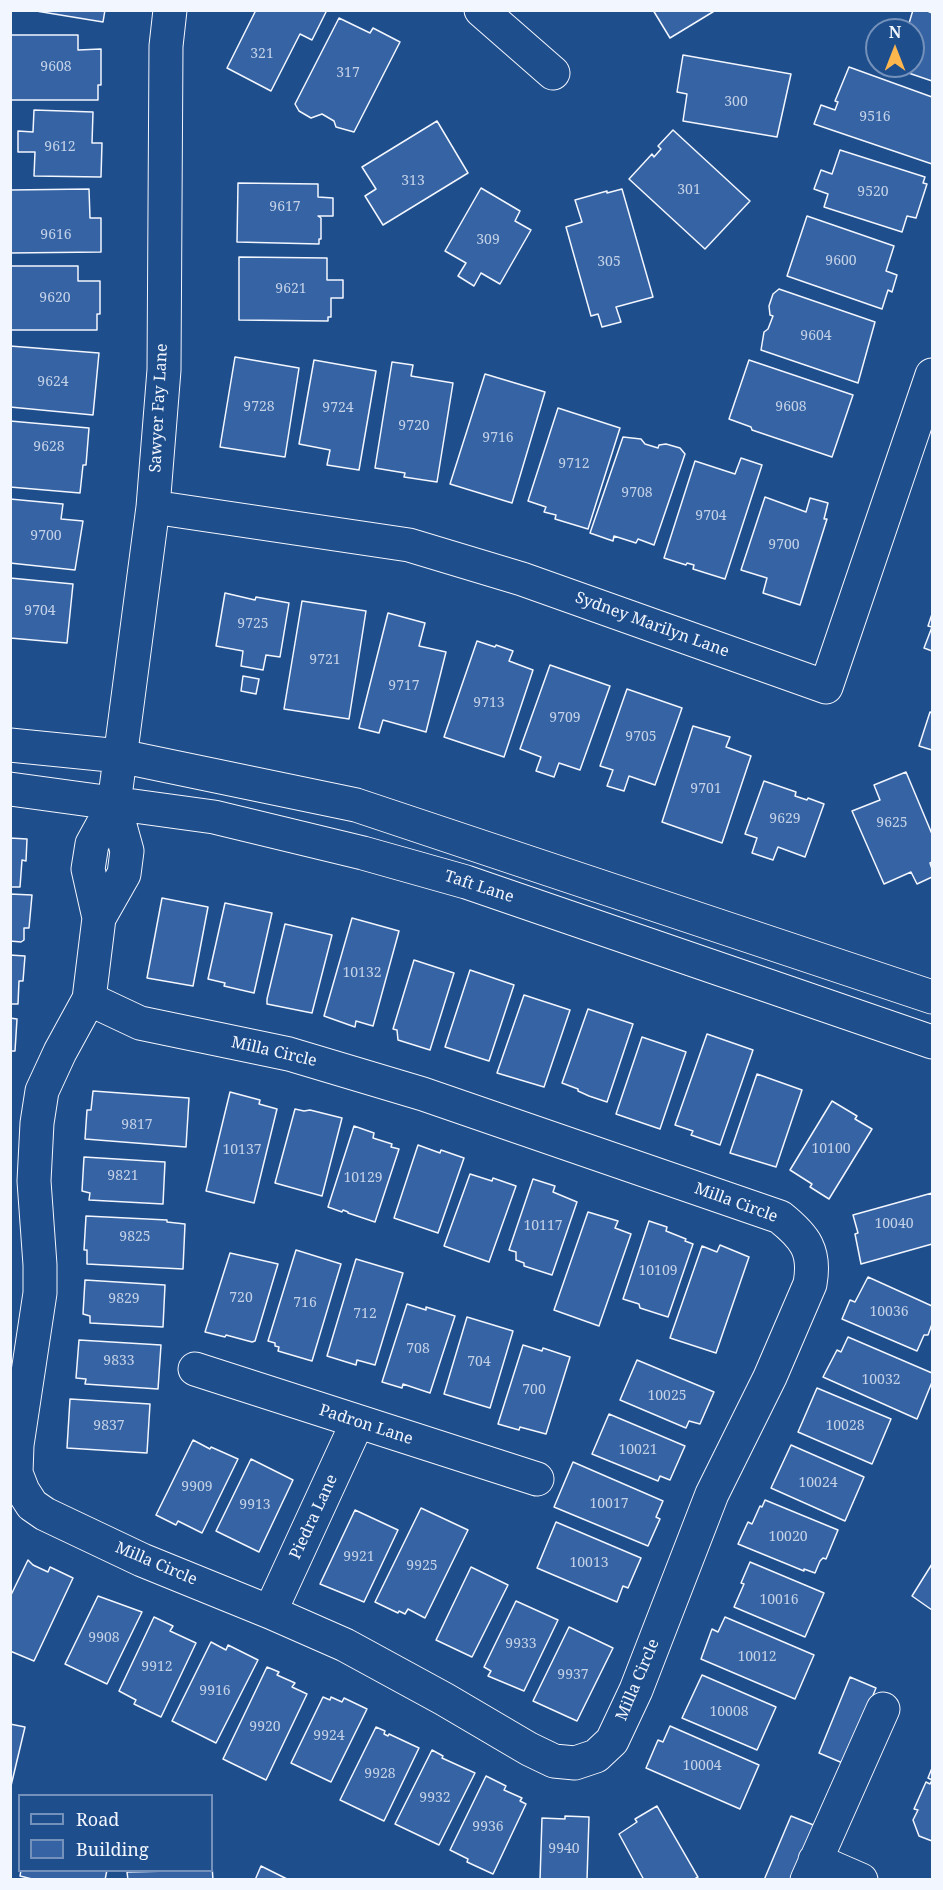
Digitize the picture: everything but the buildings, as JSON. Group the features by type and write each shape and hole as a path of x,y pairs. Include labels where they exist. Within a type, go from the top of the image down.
{"street":[{"name":"Sawyer Fay Lane","path":"114,804 153,507 164,370 166,46 170,10"},
{"path":"481,10 553,74"},
{"name":"Sydney Marilyn Lane","path":"153,507 409,545 522,579 826,687 933,375"},
{"path":"10,745 120,756 356,805 933,997"},
{"name":"Taft Lane","path":"10,789 214,818 363,853 466,882 933,1042"},
{"name":"Milla Circle","path":"89,999 140,1023 289,1054 423,1094 780,1217 804,1239 811,1255 811,1278 801,1305 770,1377 712,1494 636,1690 612,1741 596,1756 574,1763 554,1761 374,1660 270,1612 142,1560 45,1514 32,1505 23,1491 16,1473 17,1446 40,1293 34,1180 37,1123 42,1091 89,999 99,918 124,874 127,852 114,804"},
{"name":"Padron Lane","path":"195,1369 357,1423 537,1479"},
{"name":"Piedra Lane","path":"270,1612 357,1423"},
{"path":"861,1880 811,1870 883,1709"}]}
